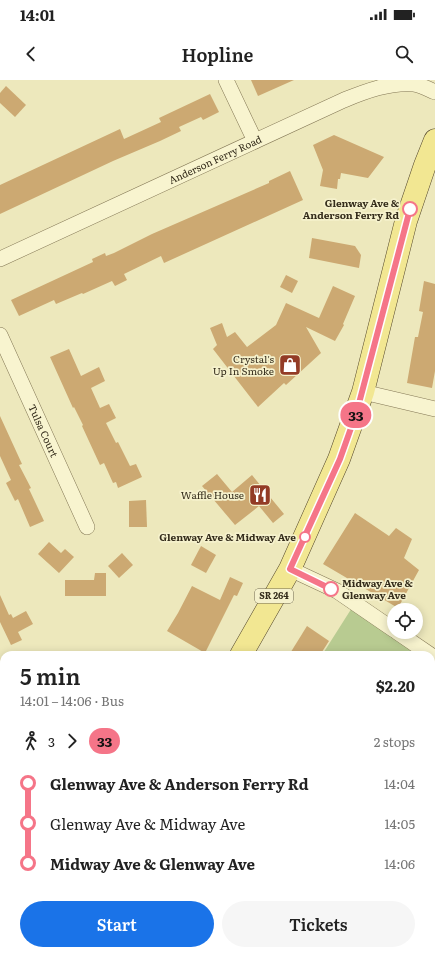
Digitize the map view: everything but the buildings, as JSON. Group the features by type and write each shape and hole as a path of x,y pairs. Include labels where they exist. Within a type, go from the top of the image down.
{"main road":[{"name":"SR 264","path":"242,651 290,569 340,459 363,392 406,221 427,158 435,140"}],"street":[{"path":"226,80 255,141"},
{"name":"Anderson Ferry Road","path":"0,259 344,100 369,90 402,84 416,84 435,92"},
{"name":"Tulsa Court","path":"0,335 88,526"},
{"path":"363,392 435,409"},
{"path":"290,569 337,591 387,625"},
{"path":"407,639 425,651"}],"green space":[{"path":"355,603 387,625 387,639 408,639 425,651 325,651"}],"bus line":[{"name":"33","path":"331,589 290,569 340,459 357,411 410,209"}],"place":[{"name":"Glenway Ave & Anderson Ferry Rd","path":"410,209"},
{"name":"Crystal's Up In Smoke","path":"290,365"},
{"name":"Waffle House","path":"260,495"},
{"name":"Glenway Ave & Midway Ave","path":"305,537"},
{"name":"Midway Ave & Glenway Ave","path":"331,589"}]}
